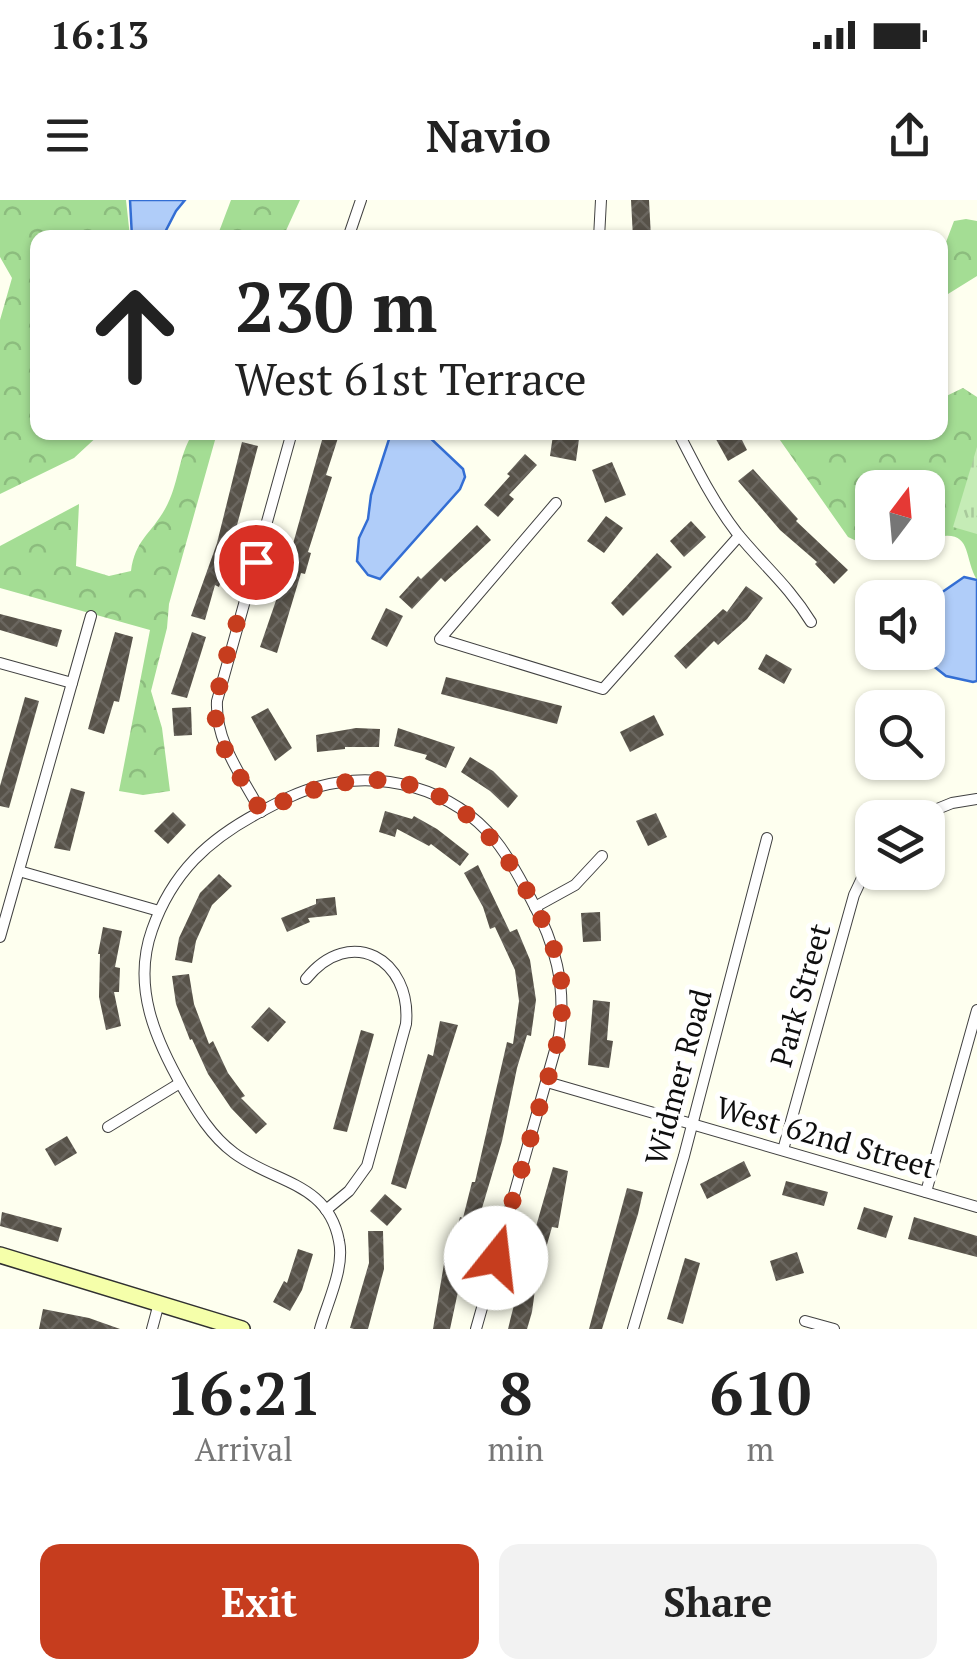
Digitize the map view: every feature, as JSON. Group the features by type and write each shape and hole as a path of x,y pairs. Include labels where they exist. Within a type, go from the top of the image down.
{"street":[{"path":"351,230 361,200"},
{"path":"599,230 600,200"},
{"path":"261,812 225,746 216,722 217,701 290,440"},
{"path":"682,440 717,506 739,536 792,591 811,622"},
{"path":"556,503 440,639 603,688 739,536"},
{"path":"0,937 91,616"},
{"path":"0,663 72,684"},
{"path":"320,1329 340,1254 339,1240 326,1210 316,1195 232,1152 204,1123 157,1041 145,992 148,946 159,911 192,859 229,829 261,812 316,787 350,780 411,786 454,804 492,837 536,907 553,944 562,991 559,1036 476,1329"},
{"path":"945,806 977,800"},
{"name":"Widmer Road","path":"633,1329 767,838"},
{"path":"536,907 575,885 602,856"},
{"path":"19,871 159,911"},
{"name":"Park Street","path":"782,1150 857,890"},
{"path":"306,979 328,957 344,952 369,954 390,967 399,980 408,1009 367,1166 349,1191 326,1210"},
{"path":"926,1192 977,1010"},
{"name":"West 62nd Street","path":"546,1082 977,1207"},
{"path":"108,1127 180,1083"},
{"path":"0,1256 242,1329"},
{"path":"152,1329 159,1304"},
{"path":"805,1320 834,1329"}],"green space":[{"path":"0,200 126,200 129,230 30,230 30,440 93,440 74,458 0,494 0,320 12,278 0,257"},
{"path":"231,200 300,200 286,230 220,230"},
{"path":"954,221 977,221 977,276 948,294 948,237"},
{"path":"963,388 977,397 977,580 960,539 945,536 945,470 855,470 855,540 848,537 780,440 948,440 948,395"},
{"path":"190,440 215,440 169,604 151,691 162,728 170,791 143,795 119,791 150,630 0,588 0,546 79,504 76,566 109,576 131,571 140,544 170,500"},
{"path":"977,447 977,534 953,527"}],"water":[{"path":"130,200 185,200 166,230 132,230"},
{"path":"389,440 432,440 463,469 465,477 460,489 380,579 368,575 357,561 371,495"},
{"path":"964,577 977,580 977,681 946,676 938,670 945,670 945,590"}],"building":[{"path":"631,200 649,200 651,230 633,230"},
{"path":"322,440 337,440 326,475 332,477 308,552 311,553 305,574 301,573 277,653 260,647"},
{"path":"552,440 579,440 576,461 550,456"},
{"path":"716,440 742,440 747,450 728,461"},
{"path":"242,442 258,446 228,559 205,620 191,616 217,543"},
{"path":"525,454 537,465 509,495 514,499 498,517 484,505"},
{"path":"612,462 626,495 605,503 592,470"},
{"path":"753,469 796,521 848,570 834,584 738,481"},
{"path":"606,516 623,528 604,553 587,541"},
{"path":"691,521 706,537 684,557 670,541"},
{"path":"477,525 491,540 445,582 441,578 412,609 399,597"},
{"path":"657,553 672,567 623,616 611,603"},
{"path":"746,586 763,598 747,619 718,645 714,641 686,669 674,656 723,609 727,612"},
{"path":"386,608 403,616 387,647 371,639"},
{"path":"0,614 62,630 57,647 0,630"},
{"path":"115,632 133,637 119,702 114,701 104,734 88,729"},
{"path":"192,632 206,637 187,698 171,694"},
{"path":"766,654 792,669 784,684 758,669"},
{"path":"446,677 562,706 557,724 441,694"},
{"path":"25,697 39,701 9,808 0,806 0,786"},
{"path":"191,707 192,735 174,736 172,708"},
{"path":"268,708 292,748 275,761 251,717"},
{"path":"654,715 664,735 630,752 620,732"},
{"path":"356,728 380,729 379,747 317,752 316,735"},
{"path":"398,728 455,747 446,768 425,759 427,755 394,746"},
{"path":"470,757 493,771 518,796 508,808 461,772"},
{"path":"71,788 85,792 70,851 54,848"},
{"path":"385,811 412,819 414,816 469,854 460,866 431,844 397,829 395,837 379,832"},
{"path":"173,812 186,825 168,844 154,831"},
{"path":"656,813 667,837 648,846 636,821"},
{"path":"478,865 510,932 517,929 530,960 536,1000 531,1036 527,1035 517,1068 502,1141 468,1245 450,1329 433,1329 446,1252 450,1253 475,1182 507,1042 513,1044 519,1001 515,970 495,927 490,929 464,873"},
{"path":"219,874 232,886 212,905 196,941 192,963 175,960 179,938 200,893"},
{"path":"335,897 337,915 308,918 310,922 287,932 281,918 316,904 316,899"},
{"path":"600,912 601,941 583,942 581,913"},
{"path":"103,927 122,931 115,967 120,968 119,992 114,992 121,1026 106,1030 99,997 98,954"},
{"path":"189,974 194,1004 209,1044 213,1041 228,1073 245,1096 241,1098 267,1124 256,1134 231,1108 190,1040 176,1004 172,976"},
{"path":"593,1000 610,1002 607,1040 613,1041 609,1068 588,1065"},
{"path":"269,1007 286,1022 268,1042 251,1027"},
{"path":"440,1021 458,1025 406,1189 391,1184 428,1054 433,1056"},
{"path":"361,1030 374,1034 347,1132 333,1129"},
{"path":"67,1136 77,1153 55,1166 45,1149"},
{"path":"744,1161 751,1176 707,1199 700,1184"},
{"path":"553,1167 568,1171 558,1228 552,1227 542,1262 527,1258"},
{"path":"786,1181 828,1192 824,1206 782,1195"},
{"path":"627,1188 643,1192 638,1214 602,1329 589,1329"},
{"path":"385,1194 402,1209 387,1226 370,1211"},
{"path":"864,1207 893,1216 886,1238 857,1229"},
{"path":"2,1212 62,1228 58,1242 0,1226"},
{"path":"914,1217 977,1236 977,1257 908,1239"},
{"path":"368,1231 383,1231 384,1269 368,1329 354,1329 350,1328 369,1263"},
{"path":"298,1249 313,1254 302,1290 290,1311 273,1302 284,1281 287,1283"},
{"path":"797,1252 804,1273 776,1281 770,1261"},
{"path":"685,1258 700,1263 683,1324 667,1319"},
{"path":"522,1272 537,1275 532,1312 527,1329 508,1329"},
{"path":"43,1309 89,1318 120,1329 39,1329"}],"route":[{"path":"256,562 221,684 216,722 261,812 299,793 350,780 384,781 437,796 474,819 506,854 553,944 562,991 559,1036 496,1258"}]}
